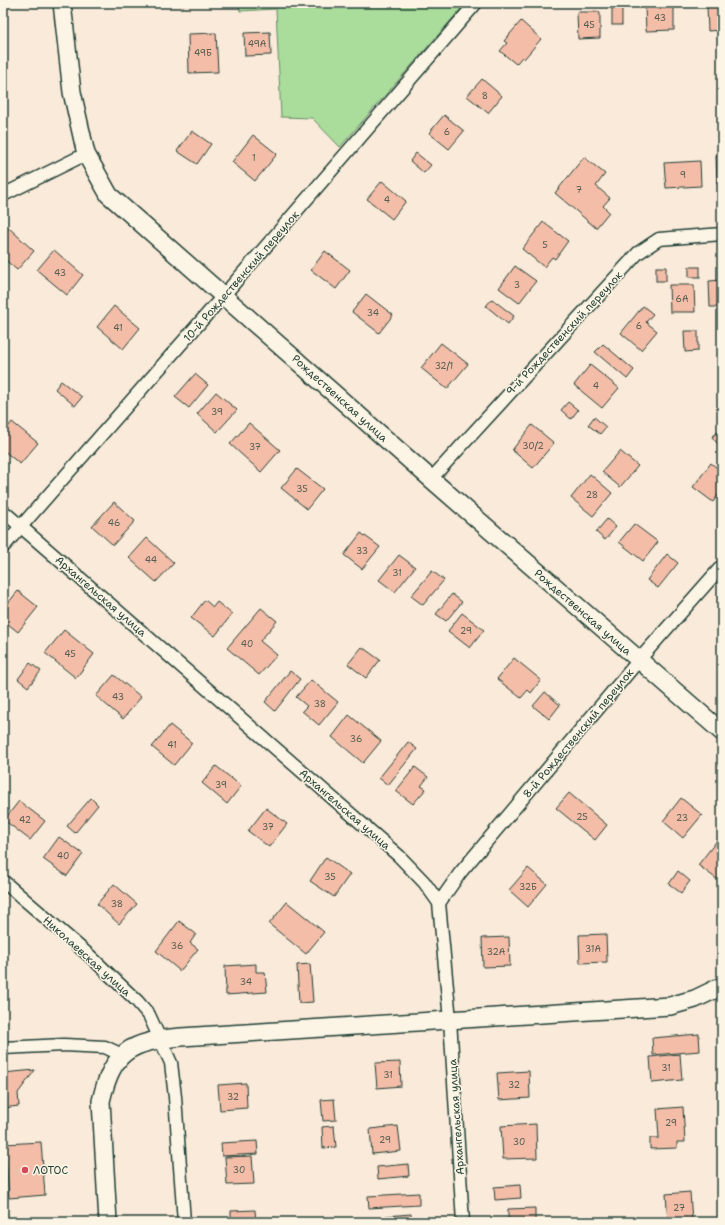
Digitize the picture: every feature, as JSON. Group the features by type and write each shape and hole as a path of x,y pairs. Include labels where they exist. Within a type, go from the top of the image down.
{"street":[{"name":"Рождественская улица","path":"62,3 72,92 86,154 110,195 431,479 722,732"},
{"name":"10-й Рождественский переулок","path":"3,546 224,295 476,3"},
{"path":"3,195 86,154"},
{"name":"9-й Рождественский переулок","path":"431,479 638,253 659,239 722,234"},
{"name":"Архангельская улица","path":"3,511 399,856 424,882 439,903 450,1020 463,1222"},
{"name":"8-й Рождественский переулок","path":"439,903 460,872 639,660 722,566"},
{"name":"Николаевская улица","path":"3,881 91,957 137,1001 149,1015 171,1063 175,1097 184,1222"},
{"path":"108,1222 101,1102 105,1083 112,1068 122,1055 136,1045 160,1039 670,1006 695,999 722,986"},
{"path":"3,1048 64,1045 98,1046 122,1055"}],"green space":[{"path":"239,3 466,3 340,147 312,118 281,117 276,9 240,11"}],"building":[{"path":"612,3 622,3 622,25 612,25"},
{"path":"722,5 722,30 708,31 707,6"},
{"path":"645,7 674,7 674,30 646,31"},
{"path":"577,12 600,12 600,38 578,39"},
{"path":"521,21 541,39 524,59 522,57 516,64 500,51 507,43 504,41"},
{"path":"270,32 271,55 245,56 244,33"},
{"path":"216,33 218,72 189,73 188,34"},
{"path":"482,79 502,96 488,113 467,96"},
{"path":"444,115 464,131 449,149 429,133"},
{"path":"192,131 211,144 197,164 177,151"},
{"path":"253,135 277,154 255,181 232,162"},
{"path":"416,153 431,165 424,173 410,161"},
{"path":"716,155 722,155 722,184 717,184"},
{"path":"584,157 605,174 596,186 610,198 603,206 609,212 596,228 555,193"},
{"path":"700,161 701,186 666,188 664,163"},
{"path":"382,181 406,201 392,219 367,199"},
{"path":"543,222 568,241 555,259 552,257 544,267 522,249"},
{"path":"9,228 34,251 17,270 3,258 3,236"},
{"path":"54,250 83,275 67,295 37,270"},
{"path":"325,251 350,270 336,289 311,270"},
{"path":"515,266 536,281 519,303 499,288"},
{"path":"656,267 666,267 666,281 656,281"},
{"path":"689,267 700,267 700,277 689,277"},
{"path":"722,280 722,307 710,307 709,281"},
{"path":"669,285 694,285 695,312 670,312"},
{"path":"366,294 393,315 379,333 352,312"},
{"path":"492,299 514,316 508,324 486,306"},
{"path":"114,306 140,328 123,349 97,327"},
{"path":"643,306 653,314 646,322 657,331 641,350 621,333"},
{"path":"684,331 698,331 698,351 685,352"},
{"path":"441,343 468,364 447,389 421,368"},
{"path":"603,344 634,370 627,379 595,352"},
{"path":"590,365 619,388 602,408 574,385"},
{"path":"195,374 208,385 189,408 175,397"},
{"path":"61,381 82,397 75,406 55,389"},
{"path":"216,392 237,410 217,432 197,414"},
{"path":"568,402 578,410 571,419 561,410"},
{"path":"594,417 606,427 600,434 588,425"},
{"path":"12,422 38,443 20,464 3,450 3,433"},
{"path":"249,423 280,450 261,472 230,444"},
{"path":"532,425 554,443 533,468 512,450"},
{"path":"719,431 722,434 722,449 712,437"},
{"path":"620,451 638,466 620,487 602,472"},
{"path":"711,463 722,472 722,490 713,502 693,487"},
{"path":"297,469 323,489 307,509 281,488"},
{"path":"590,474 612,493 593,516 571,498"},
{"path":"114,502 135,521 113,545 92,526"},
{"path":"607,519 616,527 605,540 596,532"},
{"path":"634,524 658,542 643,561 619,542"},
{"path":"361,533 380,547 362,569 344,555"},
{"path":"147,538 174,563 156,582 129,558"},
{"path":"667,554 678,563 658,588 647,580"},
{"path":"399,555 415,567 395,592 379,580"},
{"path":"432,571 444,580 423,605 411,596"},
{"path":"18,591 38,607 18,632 3,620 3,609"},
{"path":"452,594 462,602 446,621 436,614"},
{"path":"205,600 213,607 217,602 232,614 215,636 191,618"},
{"path":"261,608 277,621 260,641 277,655 259,675 227,648"},
{"path":"462,613 484,630 470,648 448,631"},
{"path":"64,630 94,654 76,678 45,653"},
{"path":"362,647 380,660 366,678 348,664"},
{"path":"514,658 541,680 531,693 528,690 521,698 497,679"},
{"path":"30,663 41,671 28,687 18,679"},
{"path":"290,671 300,679 275,711 265,702"},
{"path":"114,675 141,697 123,719 96,696"},
{"path":"311,680 338,702 319,725 302,711 307,706 296,697"},
{"path":"545,692 560,705 549,719 533,706"},
{"path":"349,715 381,741 363,763 332,737"},
{"path":"170,725 192,743 174,765 152,747"},
{"path":"408,742 417,749 388,785 379,778"},
{"path":"216,766 241,786 227,804 202,783"},
{"path":"415,767 428,777 421,786 426,789 413,804 396,791"},
{"path":"569,793 607,825 595,840 556,808"},
{"path":"91,798 98,805 75,833 67,826"},
{"path":"681,798 702,815 683,838 663,821"},
{"path":"19,801 45,821 30,840 4,820"},
{"path":"266,808 287,824 269,847 248,831"},
{"path":"59,837 83,854 67,876 43,859"},
{"path":"719,838 722,840 722,874 718,880 698,865"},
{"path":"326,857 350,874 334,897 310,881"},
{"path":"528,868 547,884 528,907 509,890"},
{"path":"678,871 690,881 681,893 669,884"},
{"path":"114,884 137,904 119,924 97,904"},
{"path":"287,902 324,932 306,954 269,924"},
{"path":"179,921 196,934 190,943 198,949 180,971 156,951"},
{"path":"606,934 607,962 580,963 579,935"},
{"path":"509,937 510,966 483,967 482,938"},
{"path":"256,964 256,972 265,972 267,992 226,995 225,966"},
{"path":"310,964 313,1002 299,1003 297,965"},
{"path":"699,1034 700,1051 653,1055 652,1038"},
{"path":"680,1054 682,1080 652,1083 650,1057"},
{"path":"400,1062 401,1086 377,1088 375,1063"},
{"path":"35,1070 18,1093 19,1106 3,1108 3,1073"},
{"path":"529,1071 530,1098 499,1100 497,1073"},
{"path":"246,1083 247,1108 220,1110 218,1085"},
{"path":"334,1099 336,1120 323,1121 321,1100"},
{"path":"683,1107 685,1142 677,1142 677,1148 650,1149 650,1138 659,1138 657,1109"},
{"path":"536,1124 537,1158 503,1159 501,1126"},
{"path":"334,1126 336,1147 323,1148 322,1127"},
{"path":"398,1126 401,1151 372,1154 370,1129"},
{"path":"257,1141 258,1154 222,1156 221,1143"},
{"name":"ЛОТОС","path":"41,1142 45,1195 9,1198 5,1144"},
{"path":"252,1156 254,1184 227,1185 225,1157"},
{"path":"408,1164 409,1176 378,1179 377,1167"},
{"path":"520,1185 521,1198 495,1200 494,1187"},
{"path":"690,1192 692,1222 668,1222 666,1194"},
{"path":"419,1193 419,1205 369,1208 368,1196"},
{"path":"535,1208 535,1222 508,1222 508,1209"},
{"path":"255,1210 256,1222 231,1222 231,1211"},
{"path":"411,1214 411,1222 386,1222 386,1216"}],"place":[{"name":"ЛОТОС","path":"25,1170"}]}
